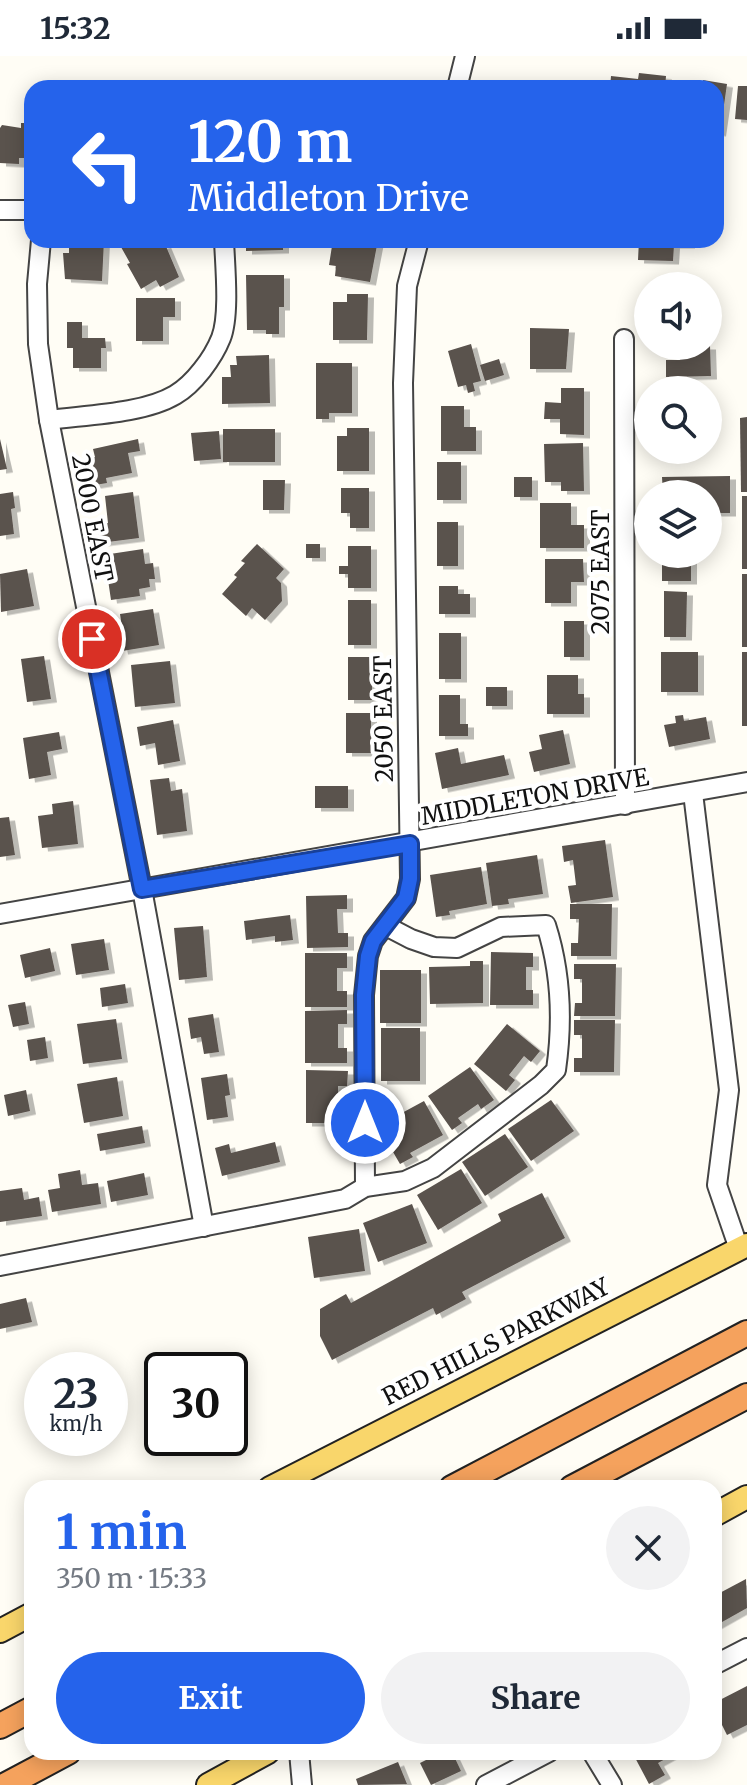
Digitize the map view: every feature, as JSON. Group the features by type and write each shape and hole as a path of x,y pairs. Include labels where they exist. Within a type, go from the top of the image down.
{"highway":[{"path":"467,1480 747,1333"},
{"path":"587,1480 747,1396"},
{"path":"0,1726 24,1713"},
{"path":"6,1785 53,1760"}],"main road":[{"name":"RED HILLS PARKWAY","path":"286,1480 743,1247"},
{"path":"722,1511 747,1497"},
{"path":"0,1631 24,1618"},
{"path":"208,1785 253,1760"}],"street":[{"path":"459,80 465,56"},
{"path":"0,210 24,210"},
{"name":"2000 EAST","path":"40,248 37,284 38,344 49,420 142,889 204,1227"},
{"path":"49,420 143,407 175,395 202,369 222,336 226,295 224,248"},
{"name":"2050 EAST","path":"365,1187 364,995 368,956 373,941 406,898 410,879 403,383 407,286 417,248"},
{"name":"2075 EAST","path":"624,339 625,805"},
{"name":"MIDDLETON DRIVE","path":"0,914 410,844 747,782"},
{"path":"693,793 729,1090 717,1185 743,1247"},
{"path":"0,1266 345,1199 365,1187 405,1181 433,1168 556,1070 560,983 546,925 501,927 457,948 434,947 386,926"},
{"path":"722,1661 747,1648"},
{"path":"300,1760 302,1785"},
{"path":"486,1785 534,1760"},
{"path":"597,1760 612,1785"}],"building":[{"path":"639,73 666,76 666,80 611,80 611,76 638,79"},
{"path":"738,86 747,86 747,120 735,119"},
{"path":"21,123 24,123 24,158 19,158 19,164 0,163 0,128 2,125 21,128"},
{"path":"69,248 104,248 102,281 65,279 63,253 69,253"},
{"path":"122,248 167,248 179,277 160,287 156,280 141,289 127,264 130,263"},
{"path":"246,248 283,248 283,250 246,251"},
{"path":"332,248 376,248 370,282 335,276 336,266 329,265"},
{"path":"639,248 674,248 673,261 638,260"},
{"path":"246,275 284,275 284,307 279,307 279,334 247,330"},
{"path":"347,294 368,294 367,340 333,340 333,302 347,302"},
{"path":"136,298 175,298 175,317 163,317 163,341 136,341"},
{"path":"67,322 82,322 82,338 105,338 106,348 101,348 101,368 73,368 73,348 67,348"},
{"path":"530,328 569,329 566,369 530,369"},
{"path":"471,344 481,381 473,383 475,391 468,393 466,385 458,387 448,351"},
{"path":"269,355 270,403 222,404 222,377 231,377 230,365 237,365 236,356"},
{"path":"499,359 504,375 485,381 480,365"},
{"path":"666,360 710,360 711,376 666,376"},
{"path":"316,363 352,363 352,413 329,413 329,419 316,419"},
{"path":"561,388 584,388 584,435 560,434 560,419 544,419 545,402 561,403"},
{"path":"441,406 464,406 464,427 476,427 476,451 441,451"},
{"path":"747,417 747,492 741,492 740,418"},
{"path":"347,428 369,428 369,471 337,471 337,436 347,436"},
{"path":"223,429 275,429 275,462 223,462"},
{"path":"219,431 221,459 194,461 191,433"},
{"path":"0,439 7,469 0,470"},
{"path":"138,439 140,451 128,453 132,473 106,478 107,483 89,486 85,464 91,463 90,458 95,457 93,449"},
{"path":"583,443 584,491 561,491 561,482 545,482 544,444"},
{"path":"437,462 461,462 461,500 437,500"},
{"path":"730,476 730,513 722,513 722,480 662,480 662,477"},
{"path":"514,477 532,477 532,497 514,497"},
{"path":"263,480 285,480 284,510 263,510"},
{"path":"341,488 369,488 369,528 350,528 350,513 341,513"},
{"path":"13,492 15,508 11,509 14,534 0,536 0,494"},
{"path":"133,492 139,538 100,543 97,525 108,523 105,496"},
{"path":"742,496 747,496 747,569 742,569"},
{"path":"540,503 571,503 571,525 584,525 584,548 540,548"},
{"path":"437,522 458,522 458,566 437,566"},
{"path":"257,544 284,569 276,578 281,583 282,601 265,620 252,608 246,616 222,594 237,577 234,575 245,563 241,561"},
{"path":"306,544 320,544 320,558 306,558"},
{"path":"348,546 371,546 371,588 348,588 348,574 339,574 339,566 348,566"},
{"path":"143,549 145,564 153,563 155,579 149,579 150,587 139,589 140,596 111,600 107,573 113,573 110,554"},
{"path":"545,559 583,559 584,582 571,582 571,603 545,603"},
{"path":"662,568 691,568 691,581 662,581"},
{"path":"27,569 34,606 1,612 0,574"},
{"path":"742,574 747,574 747,647 742,647"},
{"path":"439,586 458,586 458,594 470,594 470,614 439,614"},
{"path":"664,591 687,592 686,637 664,637"},
{"path":"348,600 371,600 371,645 348,645"},
{"path":"153,609 159,645 122,651 120,614"},
{"path":"564,621 584,621 584,657 564,657"},
{"path":"439,633 461,633 461,679 439,679"},
{"path":"661,652 698,652 698,692 661,692"},
{"path":"742,652 747,652 747,726 742,726"},
{"path":"44,656 51,699 27,702 21,659"},
{"path":"348,657 372,657 372,700 348,700"},
{"path":"170,661 175,703 135,707 131,665"},
{"path":"547,675 578,675 578,694 584,694 584,714 547,714"},
{"path":"486,687 507,687 507,706 486,706"},
{"path":"439,695 460,695 460,724 468,724 468,736 439,736"},
{"path":"346,713 371,713 371,753 346,753"},
{"path":"683,715 684,721 706,717 710,739 669,747 664,725 676,723 675,716"},
{"path":"173,720 180,761 158,765 155,743 140,746 137,727"},
{"path":"563,730 570,764 534,772 529,752 542,749 539,735"},
{"path":"59,732 62,749 47,752 51,775 29,779 23,738"},
{"path":"458,748 461,764 504,755 509,775 442,789 435,753"},
{"path":"169,778 171,791 182,789 187,831 157,835 150,780"},
{"path":"315,786 348,786 348,808 315,808"},
{"path":"73,801 78,844 42,848 38,816 53,814 52,804"},
{"path":"9,817 15,855 0,857 0,818"},
{"path":"605,840 613,897 571,903 568,886 576,885 573,860 564,862 562,846"},
{"path":"537,855 543,894 508,899 509,904 492,906 486,863"},
{"path":"481,867 487,904 449,911 450,915 436,917 430,875"},
{"path":"347,895 347,909 337,909 338,933 348,933 348,947 307,948 306,896"},
{"path":"570,904 612,904 611,956 571,956 571,943 578,943 579,919 570,919"},
{"path":"290,915 293,940 275,942 275,936 246,940 244,921"},
{"path":"203,926 207,977 179,980 174,928"},
{"path":"104,939 109,970 76,975 71,944"},
{"path":"50,948 55,971 25,978 20,955"},
{"path":"491,952 533,953 533,967 526,967 526,990 533,990 533,1005 490,1005"},
{"path":"305,953 347,953 347,968 337,968 337,991 347,991 347,1007 305,1007"},
{"path":"470,961 483,961 483,1003 430,1004 429,967 470,966"},
{"path":"574,964 616,964 615,1016 574,1016 575,1003 582,1003 582,979 574,979"},
{"path":"380,970 421,970 421,1023 380,1023"},
{"path":"125,984 128,1003 102,1007 100,988"},
{"path":"25,1002 29,1024 13,1027 8,1005"},
{"path":"347,1010 347,1024 338,1024 338,1048 347,1048 347,1063 305,1063 305,1011"},
{"path":"213,1014 219,1052 204,1054 201,1037 191,1039 188,1018"},
{"path":"116,1019 122,1059 83,1064 77,1024"},
{"path":"574,1020 615,1020 614,1072 574,1072 574,1058 582,1058 582,1035 574,1035"},
{"path":"507,1024 540,1051 531,1062 524,1056 509,1075 515,1080 506,1091 474,1064"},
{"path":"381,1028 420,1028 420,1081 381,1081"},
{"path":"45,1037 48,1058 30,1061 27,1040"},
{"path":"470,1067 494,1100 481,1109 478,1104 458,1118 462,1123 452,1130 428,1096"},
{"path":"306,1070 348,1071 347,1086 338,1086 338,1108 348,1108 348,1123 306,1123"},
{"path":"227,1074 230,1095 225,1096 228,1117 207,1120 201,1078"},
{"path":"117,1077 123,1116 84,1123 77,1084"},
{"path":"26,1090 30,1111 8,1116 4,1095"},
{"path":"551,1100 574,1131 531,1161 508,1129"},
{"path":"424,1101 443,1135 410,1153 413,1157 400,1164 378,1126"},
{"path":"142,1126 145,1143 100,1151 97,1134"},
{"path":"505,1134 528,1167 485,1196 462,1162"},
{"path":"275,1142 280,1162 222,1176 215,1148 229,1144 231,1153"},
{"path":"461,1169 482,1203 438,1230 417,1195"},
{"path":"80,1170 82,1185 98,1183 101,1204 52,1212 48,1190 60,1188 58,1174"},
{"path":"144,1173 148,1195 111,1202 107,1181"},
{"path":"22,1188 24,1200 39,1197 42,1216 0,1222 0,1191"},
{"path":"542,1193 565,1238 462,1292 466,1299 436,1315 433,1308 332,1360 320,1336 320,1309 346,1294 351,1303 501,1221 498,1214"},
{"path":"412,1204 427,1243 378,1262 363,1223"},
{"path":"359,1229 365,1271 314,1278 308,1237"},
{"path":"26,1298 32,1322 0,1329 0,1304"},
{"path":"746,1579 747,1608 722,1622 722,1592"},
{"path":"747,1686 747,1725 727,1735 722,1725 722,1699"},
{"path":"426,1760 456,1760 461,1771 431,1785 420,1763"},
{"path":"636,1760 663,1760 658,1763 665,1775 649,1784"},
{"path":"398,1762 407,1784 358,1785 356,1779"}],"route":[{"path":"92,639 142,889 410,844 410,879 406,898 373,941 368,956 364,995 365,1123"}]}
